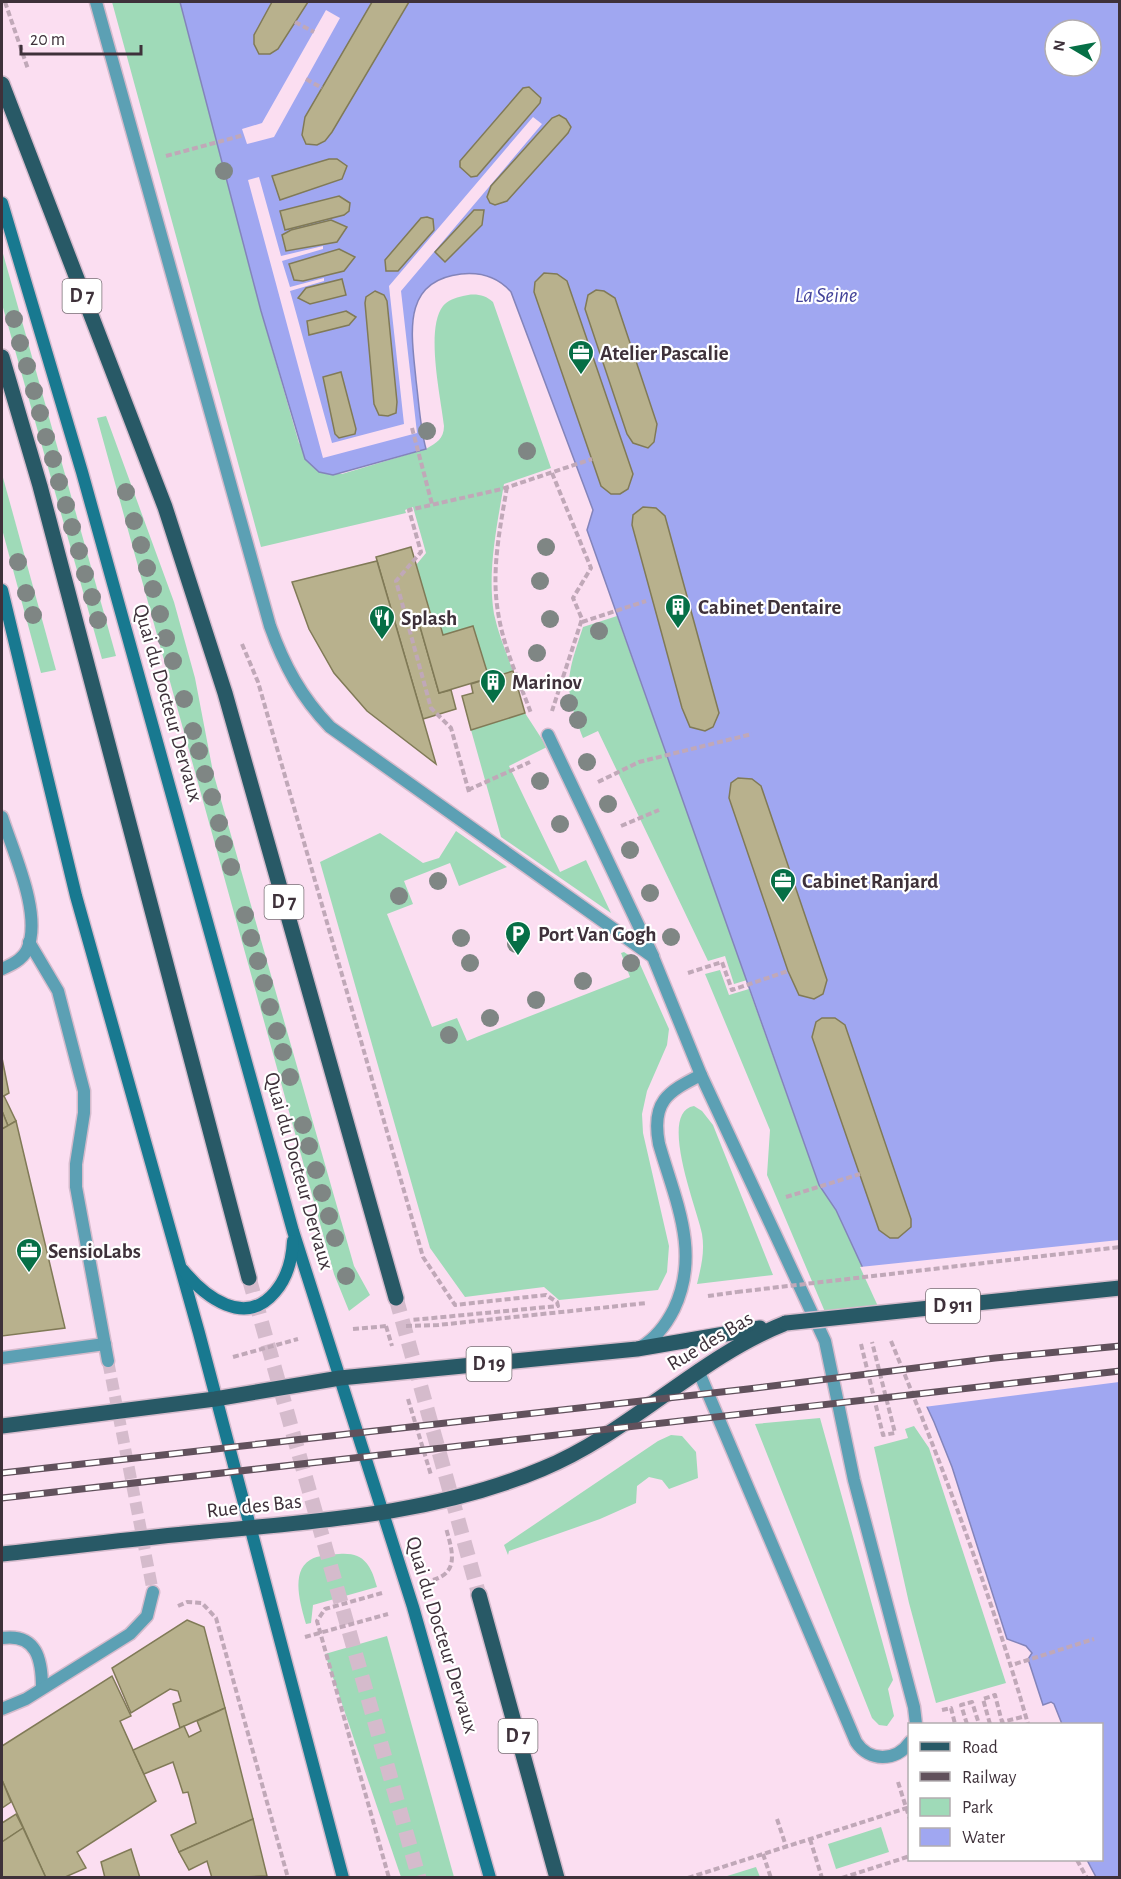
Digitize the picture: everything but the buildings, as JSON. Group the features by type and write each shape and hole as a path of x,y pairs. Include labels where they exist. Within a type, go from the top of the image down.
{"main road":[{"name":"D 7","path":"2,84 165,507 228,704 396,1298"},
{"name":"Quai du Docteur Dervaux","path":"2,203 82,472 293,1232 413,1607 490,1878"},
{"path":"2,357 40,486 249,1278"},
{"path":"2,590 76,896 208,1370 343,1878"},
{"path":"178,1264 198,1289 221,1303 240,1309 251,1309 268,1300 284,1282 293,1255 293,1232"},
{"name":"D 911","path":"786,1323 1119,1288"},
{"name":"Rue des Bas","path":"2,1426 215,1399 340,1378 637,1349 786,1323"},
{"name":"Rue des Bas","path":"2,1554 383,1514 449,1502 543,1469 574,1455 751,1336 786,1323"},
{"name":"D 7","path":"479,1595 557,1878"}],"street":[{"path":"96,2 270,626 289,672 304,697 330,726 480,836 653,957"},
{"path":"546,733 653,957 701,1075 825,1341 854,1480 914,1707 916,1723"},
{"path":"2,817 32,917 26,951 20,959 2,969"},
{"path":"29,942 58,991 84,1091 76,1187 108,1361"},
{"path":"637,1349 659,1332 678,1299 687,1252 684,1228 659,1144 657,1120 659,1108 669,1092 701,1075"},
{"path":"2,1358 105,1344"},
{"path":"698,1370 856,1742 867,1755 879,1757 898,1753 908,1743"},
{"path":"2,1709 42,1688 130,1634 147,1616 153,1592"},
{"path":"2,1638 24,1640 35,1650 42,1669 42,1688"}],"path":[{"path":"295,22 314,32"},
{"path":"306,79 322,88"},
{"path":"142,163 244,135"},
{"path":"412,428 432,504"},
{"path":"480,836 451,728 431,708 396,582 420,552 409,510 507,487 592,459"},
{"path":"546,733 582,619 573,598 591,568 552,472"},
{"path":"507,487 498,541 495,582 498,614 531,716 546,733"},
{"path":"581,623 646,601"},
{"path":"575,793 639,762 752,734"},
{"path":"468,790 555,750"},
{"path":"596,837 659,810"},
{"path":"719,963 722,962 732,990 788,971"},
{"path":"762,1205 860,1174"},
{"path":"737,1292 1119,1247"},
{"path":"402,1326 438,1325 678,1299"},
{"path":"208,1370 236,1356 325,1331 395,1325"},
{"path":"386,1326 389,1338"},
{"path":"887,1332 952,1490 1028,1723"},
{"path":"825,1341 859,1337 883,1435 895,1432 870,1335"},
{"path":"413,1416 428,1465"},
{"path":"389,1878 317,1621 325,1609 439,1578 451,1570 453,1564 450,1546"},
{"path":"147,1616 159,1616 181,1604 195,1602 208,1607 216,1618 288,1878"},
{"path":"279,1639 309,1637 413,1607"},
{"path":"1015,1664 1094,1639"},
{"path":"989,1723 983,1698 995,1695 1002,1722 1026,1716"},
{"path":"966,1723 961,1705 972,1702 978,1723"},
{"path":"938,1711 951,1708 955,1723"},
{"path":"688,1878 908,1807 897,1778"},
{"path":"777,1819 786,1846"},
{"path":"810,1839 822,1878"},
{"path":"763,1854 771,1878"},
{"path":"842,1878 908,1856"},
{"path":"1078,1861 1087,1878"}],"green space":[{"path":"112,2 180,2 261,311 299,443 319,472 342,474 426,449 439,440 444,426 435,347 438,317 445,304 460,297 479,295 493,302 551,468 504,484 498,516 492,598 498,628 513,671 489,678 473,626 443,635 432,619 416,565 426,553 413,507 405,510 406,513 261,547"},
{"path":"2,250 116,656 102,659 2,304"},
{"path":"106,416 174,602 195,678 213,772 354,1266 370,1295 349,1311 334,1274 97,418"},
{"path":"2,474 56,670 41,673 2,529"},
{"path":"617,616 747,980 734,984 725,956 708,961 598,731 583,738 570,694 569,682 573,659 583,627"},
{"path":"525,713 547,747 509,766 560,872 586,860 611,913 501,837 471,730"},
{"path":"456,831 507,867 459,886 450,863 404,881 413,904 387,914 432,1027 457,1018 467,1041 630,977 621,953 624,952 639,962 669,1029 667,1045 647,1091 642,1114 643,1133 669,1246 667,1272 658,1290 559,1300 544,1287 465,1297 430,1248 320,862 380,833 423,863 439,858"},
{"path":"720,970 729,995 749,989 819,1185 836,1210 884,1310 828,1319 767,1175 770,1130 705,974"},
{"path":"694,1106 702,1111 713,1125 773,1275 697,1284 703,1241 679,1143 679,1125 684,1112"},
{"path":"820,1418 893,1680 888,1689 894,1716 887,1726 879,1725 872,1718 755,1424"},
{"path":"914,1426 929,1448 1006,1683 936,1703 909,1603 874,1447 908,1438 905,1429"},
{"path":"671,1435 682,1436 696,1452 698,1478 669,1489 662,1480 649,1477 637,1486 636,1503 600,1519 509,1551 508,1555 504,1545 658,1441"},
{"path":"339,1554 355,1555 365,1562 372,1572 377,1587 313,1605 311,1623 306,1624 299,1590 300,1573 304,1565 313,1558"},
{"path":"387,1636 454,1877 401,1877 325,1654"},
{"path":"881,1827 889,1852 836,1869 828,1844"},
{"path":"756,1867 760,1877 724,1877"}],"water":[{"name":"La Seine","path":"180,2 1119,2 1119,1877 1096,1877 1088,1861 1103,1861 1103,1723 1062,1723 1054,1704 1051,1702 1043,1705 1028,1659 1032,1653 1026,1646 1007,1639 952,1467 934,1422 836,1210 819,1185 587,530 593,510 511,292 494,279 475,274 461,274 441,279 428,287 419,299 412,329 420,415 426,449 333,475 319,472 305,459 261,311"}],"pier":[{"path":"326,10 340,18 274,137 247,144 242,129 262,123"},
{"path":"533,117 542,124 401,291 417,433 323,458 248,180 259,177 281,256 323,246 323,249 282,261 290,287 324,278 324,281 290,291 332,443 404,424 389,286"},
{"path":"1119,1240 1119,1382 924,1407 860,1267"}],"tunnel":[{"path":"249,1278 419,1878"},
{"path":"396,1298 479,1595"},
{"path":"108,1361 153,1592"}],"railway":[{"path":"2,1473 748,1389 995,1358 1120,1346"},
{"path":"2,1498 1120,1371"}],"place":[{"name":"Atelier Pascalie","path":"581,376"},
{"name":"Cabinet Dentaire","path":"678,630"},
{"name":"Splash","path":"382,641"},
{"name":"Marinov","path":"493,705"},
{"name":"Cabinet Ranjard","path":"783,904"},
{"name":"Port Van Gogh","path":"518,957"},
{"name":"SensioLabs","path":"29,1274"}]}
